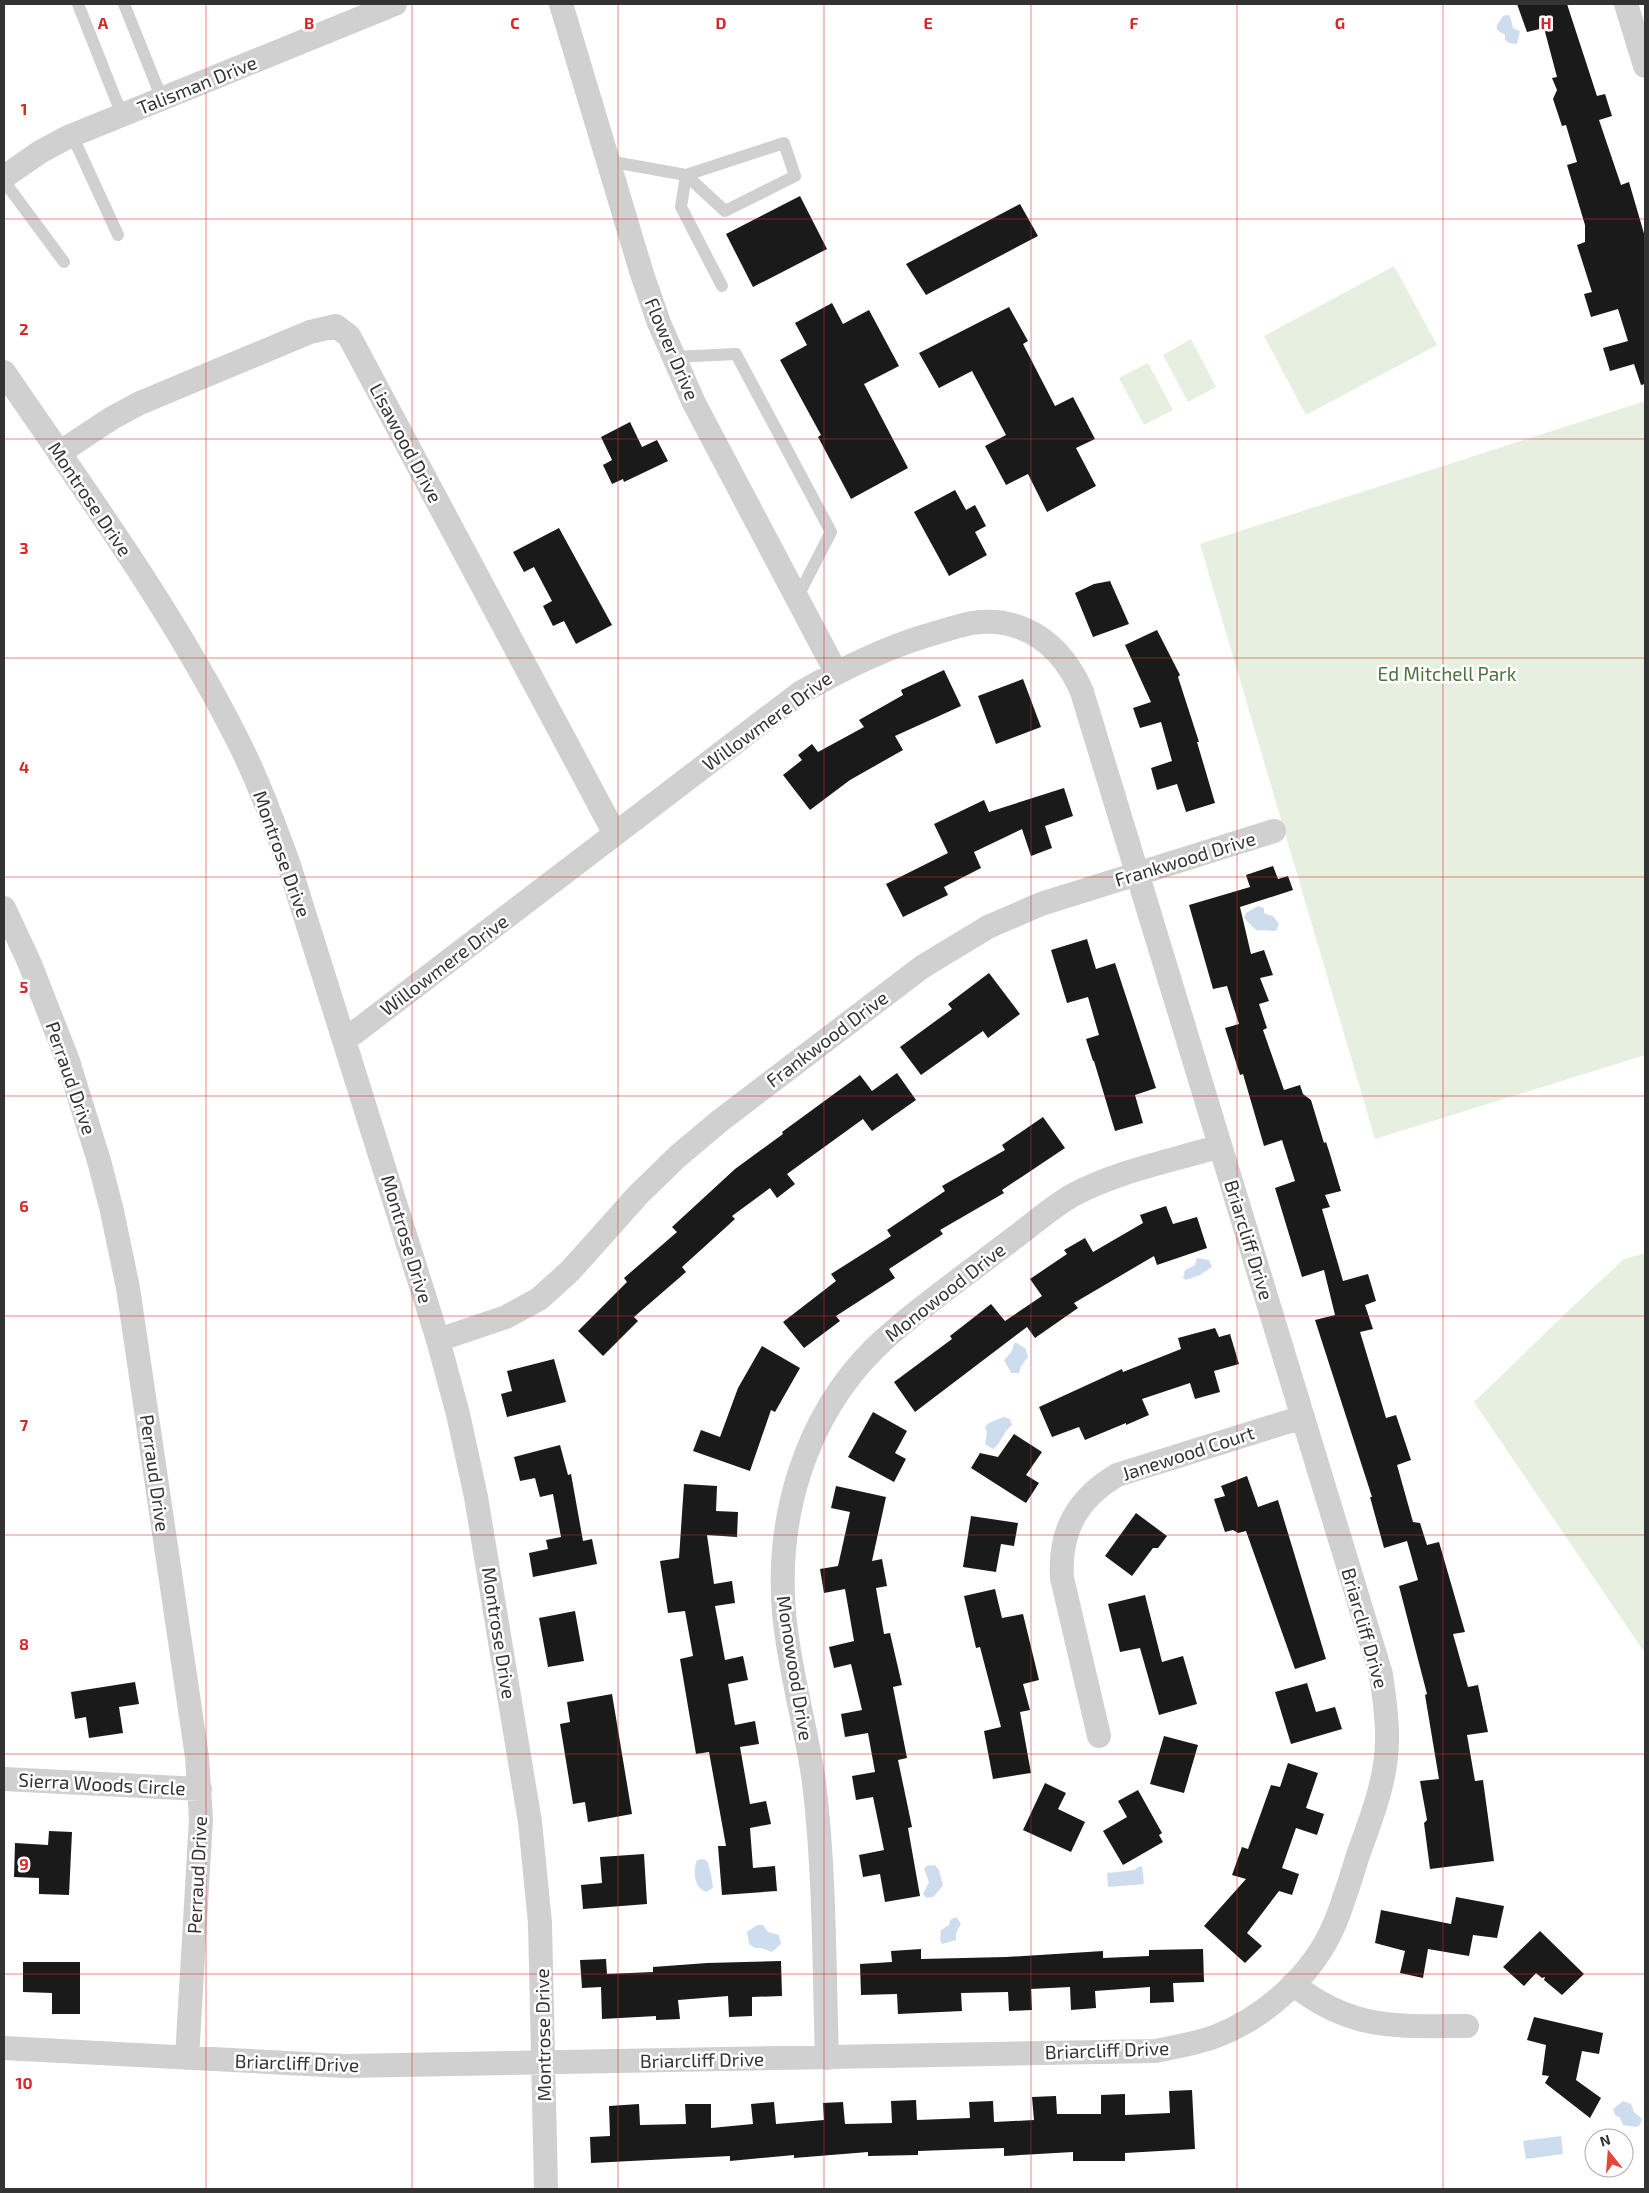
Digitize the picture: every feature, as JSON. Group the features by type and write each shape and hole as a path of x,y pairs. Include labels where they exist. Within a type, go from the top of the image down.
{"street":[{"name":"Talisman Drive","path":"4,177 40,152 72,135 162,99 356,11 395,4"},
{"name":"Flower Drive","path":"562,4 642,274 674,357 694,403 836,672"},
{"path":"1626,4 1645,66"},
{"name":"Lisawood Drive","path":"59,453 112,418 140,403 310,332 336,326 349,336 615,834"},
{"name":"Montrose Drive","path":"4,372 160,603 193,657 233,730 267,806 289,865 438,1340 458,1414 476,1497 530,1822 540,1923 546,2189"},
{"name":"Willowmere Drive","path":"345,1040 800,693 870,655 974,623 1004,623 1019,628 1047,642 1069,664 1082,692 1137,873"},
{"name":"Frankwood Drive","path":"438,1340 506,1317 539,1298 570,1271 638,1195 678,1156 721,1120 922,967 988,927 1041,904 1274,831"},
{"name":"Briarcliff Drive","path":"4,2048 345,2066 1155,2051 1185,2046 1215,2037 1242,2024 1268,2007 1293,1984 1320,1951 1335,1924 1380,1794 1387,1743 1386,1708 1381,1674 1137,873"},
{"name":"Perraud Drive","path":"4,908 30,964 68,1061 99,1160 112,1211 129,1297 197,1757 200,1789 187,2058"},
{"name":"Monowood Drive","path":"827,2058 821,1854 813,1780 785,1616 783,1582 783,1548 792,1498 801,1466 814,1434 830,1405 849,1377 896,1328 1056,1206 1092,1186 1220,1146"},
{"name":"Janewood Court","path":"1098,1736 1062,1578 1063,1547 1067,1532 1077,1511 1092,1493 1117,1475 1303,1417"},
{"name":"Sierra Woods Circle","path":"4,1779 200,1789"},
{"path":"1293,1984 1308,1996 1340,2013 1374,2024 1393,2026 1467,2026"}],"lane":[{"path":"78,4 122,115"},
{"path":"124,4 162,99"},
{"path":"72,135 118,235"},
{"path":"608,161 686,175 784,143 796,176 725,210 686,175"},
{"path":"686,175 681,207 722,286"},
{"path":"4,181 64,262"},
{"path":"674,357 736,354 831,532 797,598"}],"green space":[{"path":"1394,266 1437,345 1306,415 1264,336"},
{"path":"1191,339 1216,387 1188,402 1163,355"},
{"path":"1148,363 1173,410 1144,425 1119,378"},
{"name":"Ed Mitchell Park","path":"1645,401 1645,1055 1375,1139 1200,544"},
{"path":"1645,1253 1645,1653 1474,1402 1624,1259"}],"water":[{"path":"1503,16 1510,16 1513,28 1520,31 1517,44 1509,43 1505,40 1505,35 1497,30 1497,25"},
{"path":"1258,906 1264,908 1264,913 1273,916 1279,924 1276,931 1256,930 1244,918 1246,913"},
{"path":"1197,1258 1209,1260 1212,1267 1200,1275 1186,1280 1183,1278 1185,1270 1195,1265"},
{"path":"1014,1343 1026,1349 1028,1357 1021,1366 1019,1373 1011,1373 1004,1360 1012,1351"},
{"path":"1003,1417 1010,1419 1012,1425 993,1449 985,1444 987,1433 985,1427 989,1423"},
{"path":"703,1859 707,1861 713,1888 706,1892 702,1890 695,1878 697,1860"},
{"path":"935,1865 939,1870 943,1886 933,1897 926,1898 923,1894 929,1882 924,1869 926,1866"},
{"path":"1142,1866 1144,1884 1108,1887 1107,1873 1135,1870"},
{"path":"956,1917 961,1924 956,1933 956,1940 942,1944 940,1940 941,1930 949,1925 950,1920"},
{"path":"757,1925 763,1925 768,1932 779,1935 781,1944 772,1952 755,1948 749,1944 747,1932"},
{"path":"1623,2101 1631,2104 1634,2112 1642,2119 1640,2125 1636,2127 1623,2125 1620,2118 1615,2115 1613,2109"},
{"path":"1561,2136 1563,2154 1526,2159 1523,2141"}],"building":[{"path":"1517,4 1567,4 1597,96 1605,94 1612,116 1599,120 1621,185 1629,182 1645,237 1645,384 1641,385 1634,364 1610,371 1603,348 1628,341 1618,309 1591,317 1584,294 1592,292 1577,245 1585,242 1585,225 1567,165 1577,162 1566,125 1562,126 1553,99 1557,90 1552,78 1557,77 1544,28 1527,32"},
{"path":"800,196 827,249 753,287 726,234"},
{"path":"1020,204 1038,236 926,295 906,264"},
{"path":"832,303 843,324 869,310 899,366 864,384 908,468 851,499 818,437 821,435 780,360 807,345 795,323"},
{"path":"1009,307 1028,341 1023,344 1055,406 1073,397 1095,439 1076,448 1096,486 1047,512 1028,474 1006,485 985,446 1006,435 972,371 939,388 919,353"},
{"path":"630,422 642,447 657,440 668,461 624,482 623,479 612,484 603,465 612,460 601,437"},
{"path":"955,490 966,510 975,505 986,526 975,532 987,555 949,576 914,512"},
{"path":"559,528 612,625 576,644 564,621 553,626 543,606 552,601 534,567 524,572 513,552"},
{"path":"1110,581 1129,624 1093,637 1075,593 1094,584"},
{"path":"1157,630 1180,675 1178,677 1199,742 1197,742 1215,803 1186,812 1177,784 1157,790 1151,768 1172,761 1161,722 1140,728 1133,708 1151,702 1125,645"},
{"path":"944,670 961,706 895,736 903,750 850,780 810,810 783,775 802,760 798,755 812,744 818,752 864,727 859,720 903,695 901,690"},
{"path":"1023,679 1041,727 996,744 978,696"},
{"path":"1064,788 1073,816 1045,826 1052,848 1031,856 1022,829 974,852 981,868 944,887 948,895 903,917 886,884 948,853 934,824 984,800 989,812"},
{"path":"1273,866 1278,879 1288,876 1293,890 1240,907 1251,954 1264,950 1273,975 1260,978 1269,1001 1259,1004 1267,1028 1263,1030 1284,1090 1300,1085 1303,1094 1311,1100 1324,1143 1326,1142 1329,1151 1341,1191 1325,1195 1330,1207 1322,1209 1343,1281 1368,1274 1376,1301 1365,1305 1373,1329 1360,1332 1386,1418 1396,1415 1411,1460 1397,1465 1413,1522 1420,1523 1427,1545 1439,1542 1465,1632 1453,1634 1468,1687 1478,1685 1488,1732 1467,1735 1475,1781 1483,1780 1494,1861 1430,1869 1424,1823 1427,1820 1420,1781 1439,1779 1425,1695 1427,1694 1399,1586 1418,1580 1407,1541 1384,1548 1370,1497 1372,1497 1315,1320 1335,1315 1324,1270 1302,1277 1275,1188 1295,1181 1282,1140 1264,1146 1243,1074 1240,1075 1225,1028 1239,1024 1227,986 1213,989 1189,905 1250,887 1246,875"},
{"path":"1087,939 1096,969 1115,963 1156,1088 1135,1095 1143,1123 1115,1131 1086,1039 1099,1035 1088,997 1067,1003 1051,950"},
{"path":"989,973 1020,1014 988,1038 983,1031 921,1075 900,1047 952,1009 948,1004"},
{"path":"897,1073 916,1100 872,1131 863,1119 787,1174 795,1184 777,1198 770,1188 732,1216 735,1219 682,1267 686,1272 634,1317 638,1321 603,1356 578,1331 627,1282 624,1278 677,1232 672,1227 735,1169 860,1075 872,1091"},
{"path":"1043,1117 1065,1148 1002,1190 1004,1193 940,1230 943,1234 889,1269 895,1278 836,1316 840,1321 804,1348 783,1322 836,1281 831,1274 891,1236 887,1230 945,1191 942,1186 1005,1150 1002,1145"},
{"path":"1166,1206 1173,1224 1197,1217 1207,1248 1157,1265 1154,1256 1074,1303 1078,1308 1035,1338 1027,1327 915,1412 894,1382 952,1339 950,1336 991,1304 1005,1321 1042,1296 1030,1279 1067,1254 1064,1250 1085,1238 1093,1252 1143,1223 1140,1215"},
{"path":"1215,1328 1219,1337 1230,1334 1239,1364 1214,1371 1220,1392 1195,1399 1190,1383 1142,1399 1149,1415 1126,1425 1126,1423 1085,1440 1079,1427 1052,1437 1039,1407 1122,1369 1123,1372 1181,1349 1178,1338"},
{"path":"762,1346 800,1368 775,1412 771,1410 750,1471 693,1451 701,1430 720,1437 738,1388"},
{"path":"554,1359 566,1402 507,1417 501,1394 512,1391 507,1371"},
{"path":"873,1412 907,1431 895,1453 906,1459 894,1482 848,1457"},
{"path":"1014,1434 1042,1452 1026,1475 1039,1483 1026,1503 971,1468 980,1453 998,1457"},
{"path":"560,1445 568,1475 571,1474 583,1541 592,1539 597,1564 533,1577 529,1553 548,1549 546,1540 561,1537 553,1494 540,1497 535,1478 520,1481 514,1457"},
{"path":"1247,1476 1258,1507 1278,1500 1326,1659 1295,1669 1246,1531 1238,1533 1233,1530 1225,1532 1214,1499 1225,1496 1221,1486"},
{"path":"684,1484 717,1486 716,1511 738,1512 737,1537 707,1535 714,1584 732,1581 735,1603 715,1606 725,1660 743,1656 748,1680 728,1684 735,1725 755,1721 759,1744 740,1747 750,1804 766,1801 771,1824 750,1828 753,1868 775,1866 777,1891 722,1895 718,1846 726,1846 709,1752 696,1754 680,1659 693,1656 685,1611 668,1613 660,1561 679,1558"},
{"path":"836,1486 886,1497 872,1561 882,1559 887,1586 876,1588 884,1634 890,1633 902,1685 893,1687 907,1758 898,1760 912,1827 908,1828 920,1896 885,1902 880,1874 863,1877 859,1855 884,1850 873,1797 856,1800 852,1776 875,1772 868,1733 845,1737 841,1714 862,1710 851,1664 834,1668 829,1647 854,1641 845,1589 824,1593 820,1569 838,1566 850,1512 831,1508"},
{"path":"1136,1513 1167,1536 1158,1548 1153,1548 1132,1576 1105,1556"},
{"path":"971,1516 1018,1523 1014,1546 1001,1544 996,1572 963,1567"},
{"path":"995,1589 1002,1618 1023,1614 1039,1680 1023,1684 1030,1710 1020,1712 1031,1773 993,1779 984,1731 1001,1727 980,1647 976,1648 964,1596"},
{"path":"1145,1595 1162,1662 1183,1656 1197,1704 1159,1715 1140,1648 1120,1652 1108,1604"},
{"path":"575,1611 584,1661 548,1667 539,1618"},
{"path":"135,1682 139,1704 119,1707 123,1733 89,1738 86,1717 75,1719 71,1692"},
{"path":"1307,1683 1316,1712 1335,1707 1342,1729 1291,1744 1275,1692"},
{"path":"612,1694 632,1814 588,1822 585,1802 573,1804 560,1724 570,1722 567,1702"},
{"path":"1164,1736 1198,1745 1184,1793 1150,1784"},
{"path":"1288,1763 1318,1773 1306,1808 1324,1814 1317,1835 1296,1828 1282,1868 1299,1874 1292,1895 1279,1891 1247,1933 1262,1946 1245,1963 1204,1926 1246,1879 1232,1875 1242,1847 1248,1849 1271,1785 1280,1787"},
{"path":"1045,1783 1066,1793 1058,1809 1085,1822 1071,1852 1023,1830"},
{"path":"1138,1790 1162,1833 1159,1835 1163,1842 1123,1865 1103,1831 1127,1817 1118,1801"},
{"path":"49,1831 72,1832 69,1895 39,1894 39,1878 14,1877 15,1843 48,1845"},
{"path":"644,1854 647,1904 583,1909 581,1885 602,1883 600,1857"},
{"path":"1456,1897 1504,1906 1497,1938 1473,1935 1469,1956 1428,1949 1423,1978 1400,1973 1405,1951 1375,1943 1381,1910 1451,1924"},
{"path":"1540,1931 1584,1974 1562,1995 1544,1980 1545,1977 1542,1978 1536,1973 1524,1986 1503,1967"},
{"path":"921,1949 921,1959 1006,1957 1103,1951 1103,1958 1149,1956 1149,1950 1203,1949 1204,1982 1173,1983 1174,2002 1150,2003 1150,1987 1095,1991 1096,2008 1071,2010 1070,1987 1031,1989 1032,2010 1009,2011 1008,1992 961,1993 962,2011 898,2014 897,1994 861,1995 860,1964 892,1962 891,1951"},
{"path":"606,1959 607,1974 653,1972 653,1967 781,1961 782,1996 752,1997 752,2016 729,2017 728,1996 678,2000 680,2019 656,2020 656,2016 602,2019 601,1987 582,1988 580,1960"},
{"path":"23,1962 80,1962 80,2014 52,2014 52,1993 23,1992"},
{"path":"1534,2017 1603,2033 1599,2054 1582,2051 1576,2080 1601,2098 1590,2118 1545,2083 1549,2076 1542,2075 1546,2045 1527,2040"},
{"path":"1192,2090 1195,2149 1125,2153 1125,2161 1073,2161 1073,2152 1004,2156 1004,2148 918,2151 918,2155 868,2156 868,2152 794,2158 794,2155 730,2161 730,2156 591,2163 590,2137 610,2136 609,2106 639,2104 640,2125 686,2124 685,2104 711,2104 711,2128 753,2124 751,2104 774,2102 776,2124 824,2120 823,2103 843,2102 845,2124 892,2123 891,2101 916,2100 917,2120 970,2118 969,2102 993,2101 994,2122 1034,2120 1032,2097 1056,2096 1057,2114 1101,2114 1101,2095 1125,2094 1125,2115 1170,2113 1169,2091"}]}
